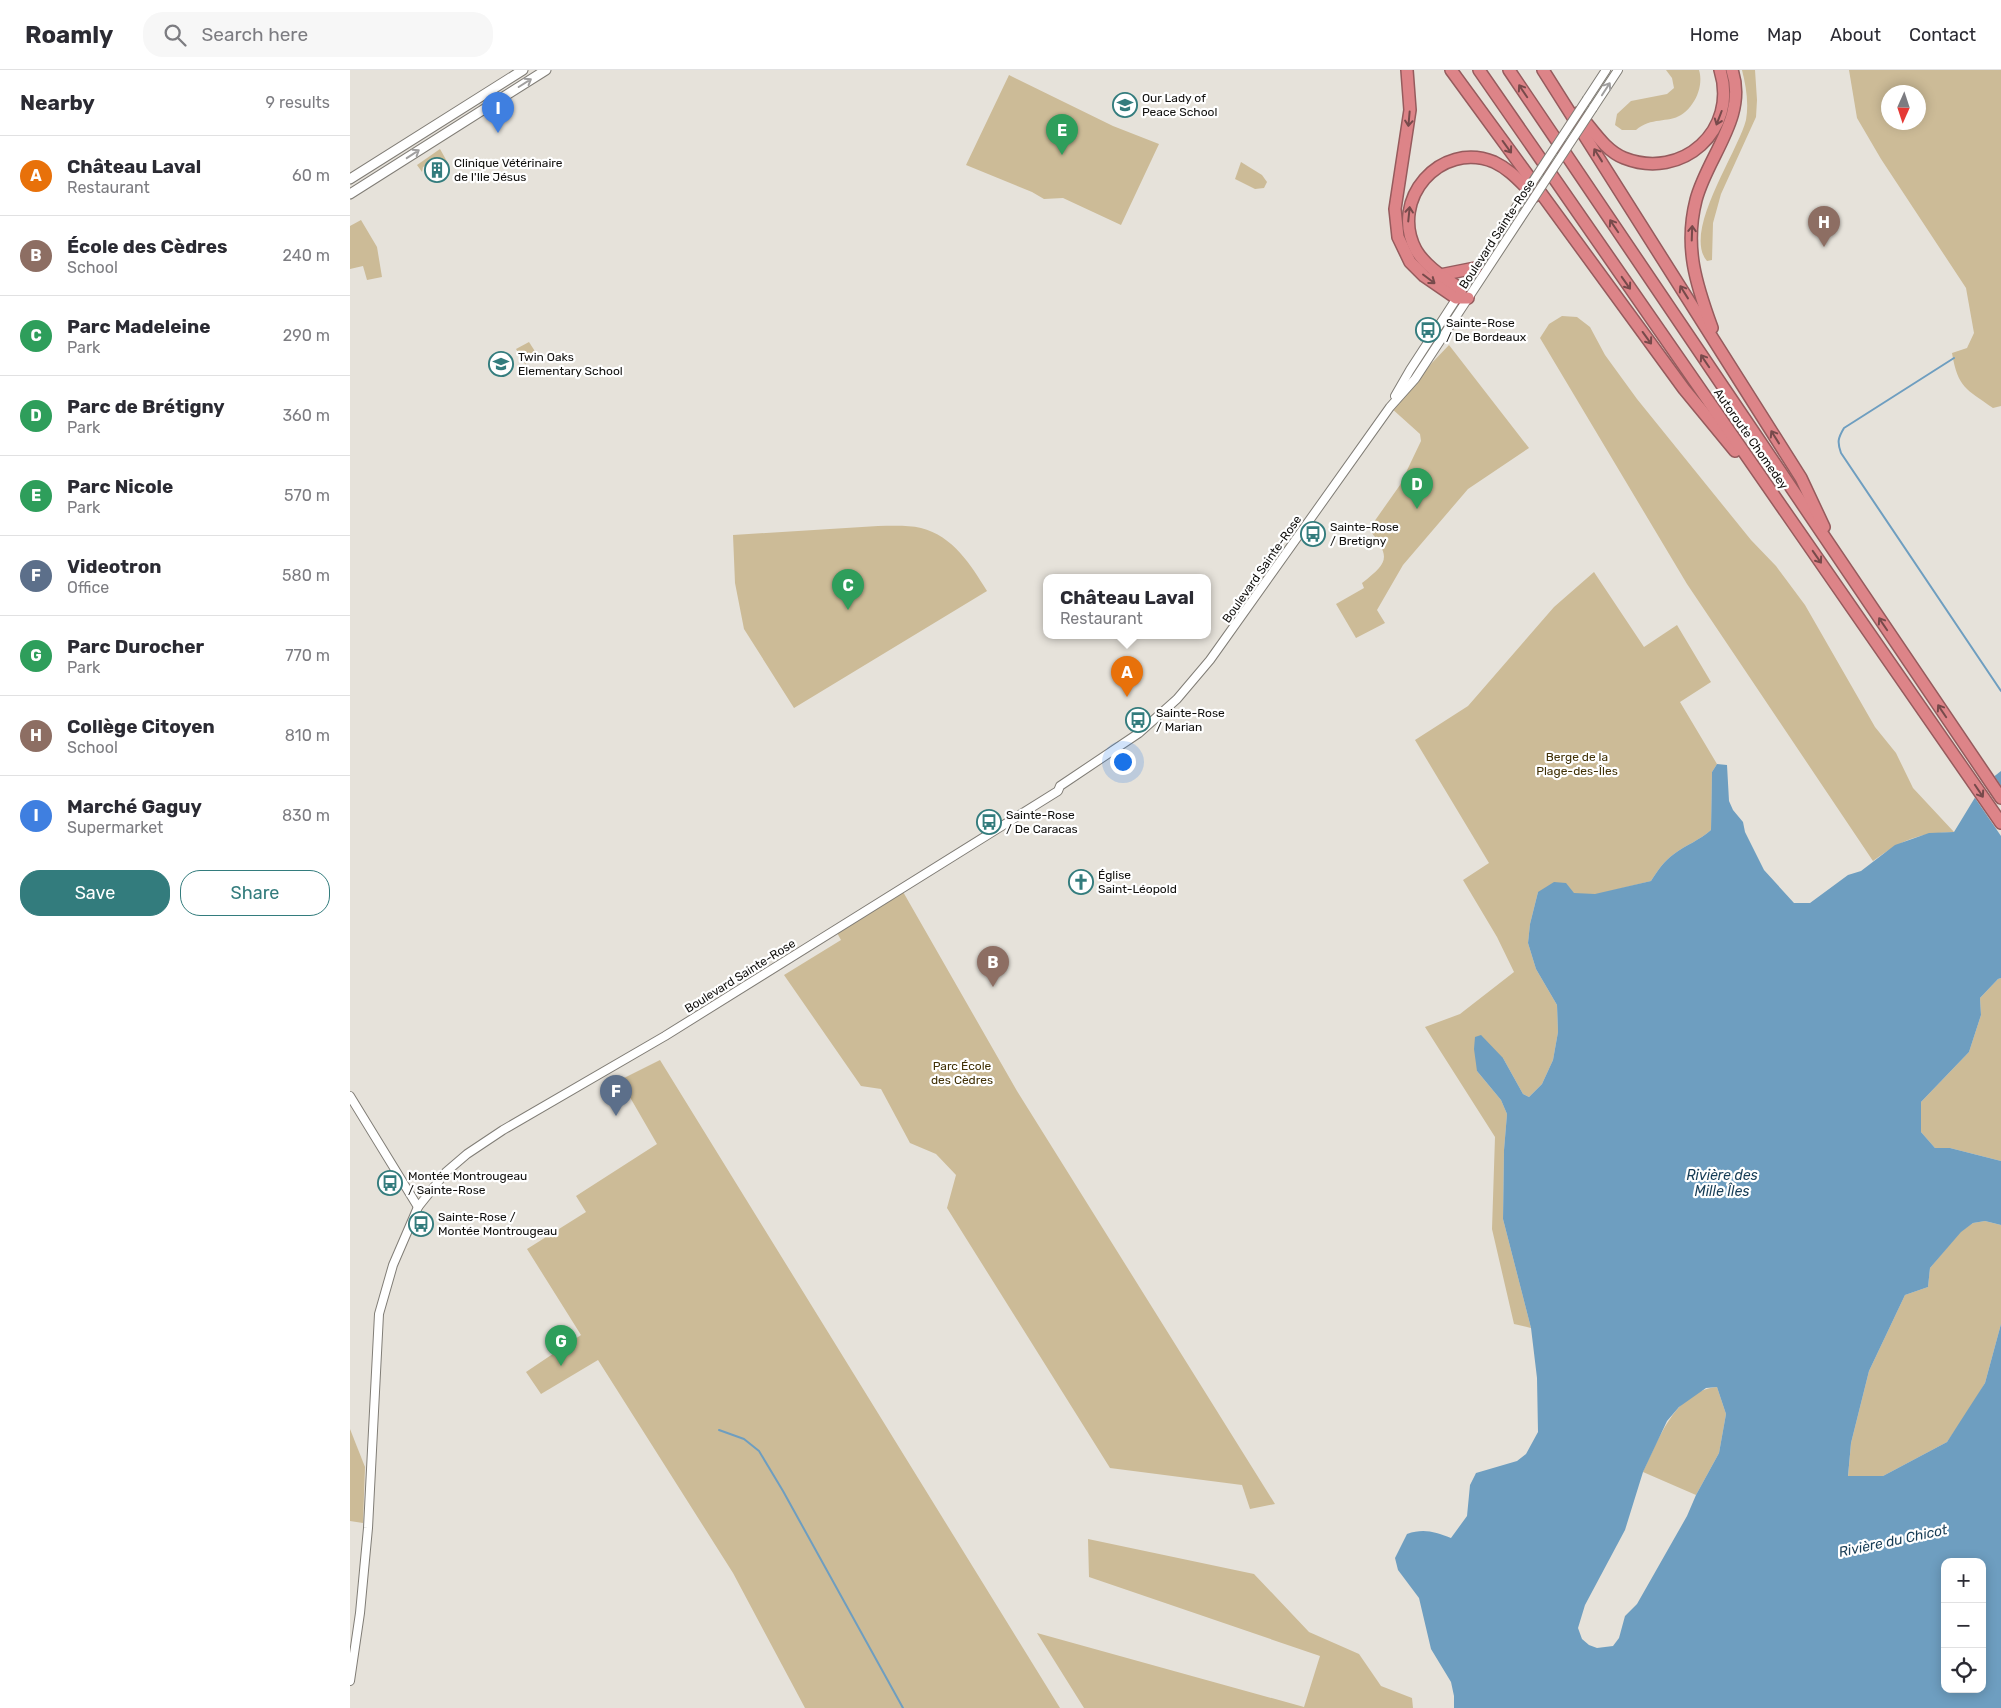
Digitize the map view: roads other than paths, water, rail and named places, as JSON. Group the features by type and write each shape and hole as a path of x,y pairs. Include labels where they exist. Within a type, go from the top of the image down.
{"highway":[{"path":"1407,70 1410,110 1396,201 1396,231 1400,245 1414,267 1427,278 1462,295"},
{"path":"1450,70 1684,388 1789,517"},
{"name":"Autoroute Chomedey","path":"1479,70 2001,823"},
{"name":"Autoroute Chomedey","path":"1509,70 2001,798"},
{"path":"1545,74 1612,151 1630,160 1655,164 1671,162 1685,156 1699,148 1709,137 1717,124 1723,104 1723,83 1720,70"},
{"path":"1720,348 1694,275 1692,234 1695,208 1702,183 1730,124 1734,110 1736,90 1732,70"},
{"path":"1545,74 1801,478 1840,561"},
{"path":"1462,295 1426,263 1416,249 1410,233 1408,221 1411,203 1418,187 1429,173 1445,163 1470,158 1482,159 1499,165 1517,178 1560,219"},
{"path":"1440,275 1475,268"}],"main road":[{"path":"350,179 523,70"},
{"path":"350,194 546,70"}],"street":[{"name":"Boulevard Sainte-Rose","path":"350,1681 360,1613 368,1528 379,1314 393,1265 418,1207 446,1172 467,1154 503,1130 660,1039 932,872 1058,791 1060,786 1140,733 1177,699 1210,660 1390,407 1415,379 1475,268 1606,70"},
{"name":"Boulevard Sainte-Rose","path":"1390,407 1410,370 1462,295 1528,207 1618,70"},
{"path":"350,1096 418,1207"}],"water":[{"name":"Rivière des Mille Îles","path":"1717,764 1727,765 1729,801 1733,810 1743,822 1745,832 1764,870 1794,903 1810,903 1848,875 1861,871 1895,845 1929,833 1954,832 1982,786 2001,771 2001,978 1980,998 1981,1015 1969,1052 1921,1102 1921,1132 1935,1148 1950,1148 2001,1161 2001,1225 1985,1221 1973,1223 1961,1232 1930,1268 1928,1287 1905,1295 1869,1371 1851,1443 1848,1476 1883,1476 1947,1442 1985,1383 2001,1324 2001,1708 1454,1708 1451,1682 1431,1649 1419,1598 1398,1570 1395,1558 1407,1534 1419,1531 1440,1534 1451,1538 1467,1516 1470,1485 1476,1473 1517,1461 1526,1454 1538,1432 1537,1378 1531,1328 1503,1219 1504,1150 1507,1114 1501,1100 1477,1071 1474,1049 1475,1037 1481,1035 1503,1058 1523,1094 1529,1097 1542,1084 1553,1060 1558,1032 1557,1005 1536,969 1528,943 1530,924 1538,892 1554,882 1566,883 1574,893 1595,894 1651,881 1670,857 1711,830 1712,772","holes":["1717,1387 1726,1414 1719,1453 1687,1516 1637,1604 1625,1616 1619,1638 1613,1646 1597,1648 1589,1645 1582,1639 1578,1628 1585,1605 1625,1530 1643,1472 1667,1421 1679,1407 1706,1388"]}],"waterway":[{"path":"1954,358 1844,428 1839,437 1839,446 1841,453 2001,691"},
{"path":"719,1430 744,1439 759,1451 903,1708"}],"place":[{"name":"Our Lady of Peace School","path":"1125,105"},
{"name":"Marché Gaguy","path":"498,133"},
{"name":"Parc Nicole","path":"1062,155"},
{"name":"Clinique Vétérinaire de I'Ile Jésus","path":"437,170"},
{"name":"Collège Citoyen","path":"1824,247"},
{"name":"Sainte-Rose / De Bordeaux","path":"1428,330"},
{"name":"Twin Oaks Elementary School","path":"501,364"},
{"name":"Parc de Brétigny","path":"1417,509"},
{"name":"Sainte-Rose / Bretigny","path":"1313,534"},
{"name":"Parc Madeleine","path":"848,610"},
{"name":"Château Laval","path":"1127,697"},
{"name":"Sainte-Rose / Marian","path":"1138,720"},
{"name":"Sainte-Rose / De Caracas","path":"989,822"},
{"name":"Église Saint-Léopold","path":"1081,882"},
{"name":"École des Cèdres","path":"993,987"},
{"name":"Videotron","path":"616,1116"},
{"name":"Montée Montrougeau / Sainte-Rose","path":"390,1183"},
{"name":"Sainte-Rose / Montée Montrougeau","path":"421,1224"},
{"name":"Parc Durocher","path":"561,1366"}],"park label":[{"name":"Berge de la Plage-des-Îles","path":"1577,764"},
{"name":"Parc École des Cèdres","path":"962,1073"}],"water label":[{"name":"Rivière du Chicot","path":"1893,1541"}]}
